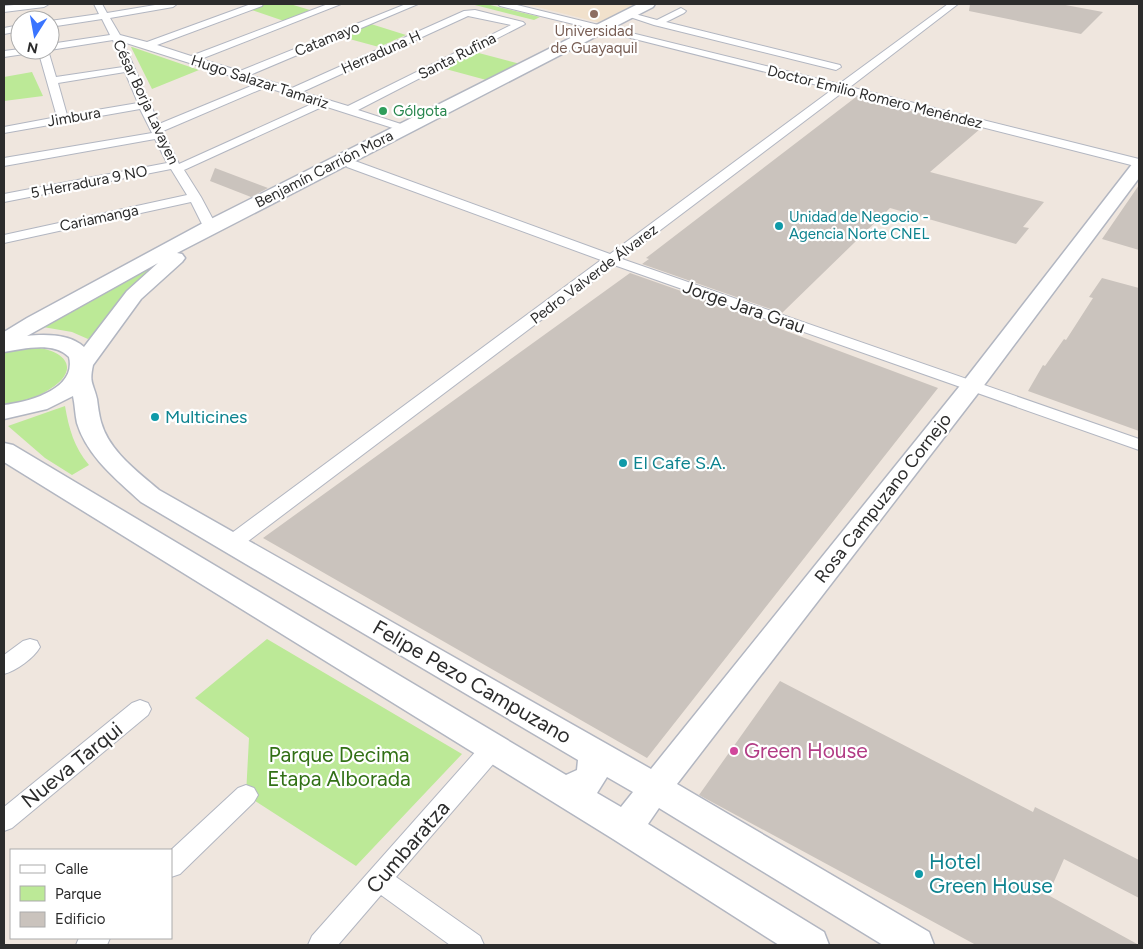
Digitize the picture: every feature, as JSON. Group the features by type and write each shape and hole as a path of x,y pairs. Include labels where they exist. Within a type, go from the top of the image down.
{"main road":[{"name":"Benjamín Carrión Mora","path":"4,412 34,406 54,398 68,388 134,295 166,264 205,240 606,29 648,4"},
{"name":"Benjamín Carrión Mora","path":"4,341 34,322 210,227 403,128 661,4"},
{"name":"Rosa Campuzano Cornejo","path":"625,828 654,788 971,387 1139,165"},
{"path":"4,346 35,340 69,346 79,354 80,370"},
{"name":"Felipe Pezo Campuzano","path":"80,370 89,423 102,450 120,470 150,496 654,788 916,945"},
{"path":"4,451 564,790 811,945"},
{"path":"564,790 578,788 587,783 593,775 594,753"}],"street":[{"path":"4,9 44,4"},
{"name":"César Borja Lavayen","path":"98,4 116,38 144,105 175,167 195,197 210,227"},
{"path":"60,23 139,12 173,4"},
{"path":"148,45 259,4"},
{"name":"Catamayo","path":"192,59 336,4"},
{"name":"Catamayo","path":"240,75 413,4"},
{"name":"Doctor Emilio Romero Menéndez","path":"503,4 1139,165"},
{"name":"Pedro Valverde Álvarez","path":"232,543 954,4"},
{"path":"657,23 681,10"},
{"name":"Herraduna H","path":"291,93 471,12"},
{"name":"Santa Rufina","path":"349,110 520,24 471,12"},
{"path":"636,17 836,67"},
{"path":"60,46 116,38"},
{"name":"Hugo Salazar Tamariz","path":"116,38 148,45 403,128"},
{"path":"46,60 63,119"},
{"path":"51,82 128,69"},
{"name":"5 Herradura 9 NO","path":"4,162 158,132 264,84"},
{"name":"5 Herradura 9 NO","path":"4,198 175,167 322,103"},
{"name":"Jimbura","path":"4,130 144,105"},
{"name":"Jorge Jara Grau","path":"351,164 613,260 1139,445"},
{"name":"Cariamanga","path":"4,239 195,197"},
{"path":"4,666 30,647"},
{"name":"Nueva Tarqui","path":"4,821 140,709"},
{"name":"Cumbaratza","path":"321,945 493,748"},
{"path":"172,865 246,795"},
{"path":"379,880 471,945"}],"shaded area":[{"name":"Universidad de Guayaquil","path":"525,4 642,4 605,24"}],"green space":[{"path":"265,4 290,4 310,10 284,21 249,9"},
{"path":"471,4 486,4 540,17 534,20"},
{"path":"371,24 406,35 379,47 342,37"},
{"path":"132,47 199,70 152,89"},
{"path":"475,52 524,65 490,81 442,68"},
{"path":"32,72 43,96 4,101 4,77"},
{"path":"149,265 154,265 120,300 92,337 88,339 72,332 43,327"},
{"path":"32,347 55,352 62,357 66,363 67,370 64,377 57,384 36,397 4,404 4,352"},
{"path":"65,406 73,437 79,451 89,465 72,475 45,458 8,426"},
{"name":"Parque Decima Etapa Alborada","path":"267,639 462,754 356,866 246,795 249,738 195,698"}],"building":[{"path":"970,4 1060,4 1103,12 1081,34 969,11"},
{"name":"Unidad de Negocio - Agencia Norte CNEL","path":"856,97 980,129 930,172 1044,202 1023,227 1029,228 1016,244 890,208 782,313 642,264 649,259 646,258"},
{"path":"215,168 268,188 251,197 210,181"},
{"path":"1139,185 1139,250 1102,239"},
{"name":"El Cafe S.A.","path":"630,273 772,323 770,325 938,388 647,758 263,538"},
{"path":"1102,278 1139,288 1139,431 1028,391 1043,365 1045,366 1064,339 1066,340 1093,298 1089,297"},
{"name":"Hotel Green House","path":"780,681 1033,812 1035,807 1139,860 1139,898 1064,859 1048,895 1139,945 976,945 699,795"}],"place":[{"name":"Universidad de Guayaquil","path":"594,14"},
{"name":"Gólgota","path":"383,111"},
{"name":"Unidad de Negocio - Agencia Norte CNEL","path":"779,226"},
{"name":"Multicines","path":"155,417"},
{"name":"El Cafe S.A.","path":"623,463"},
{"name":"Green House","path":"734,751"},
{"name":"Hotel Green House","path":"919,874"}]}
